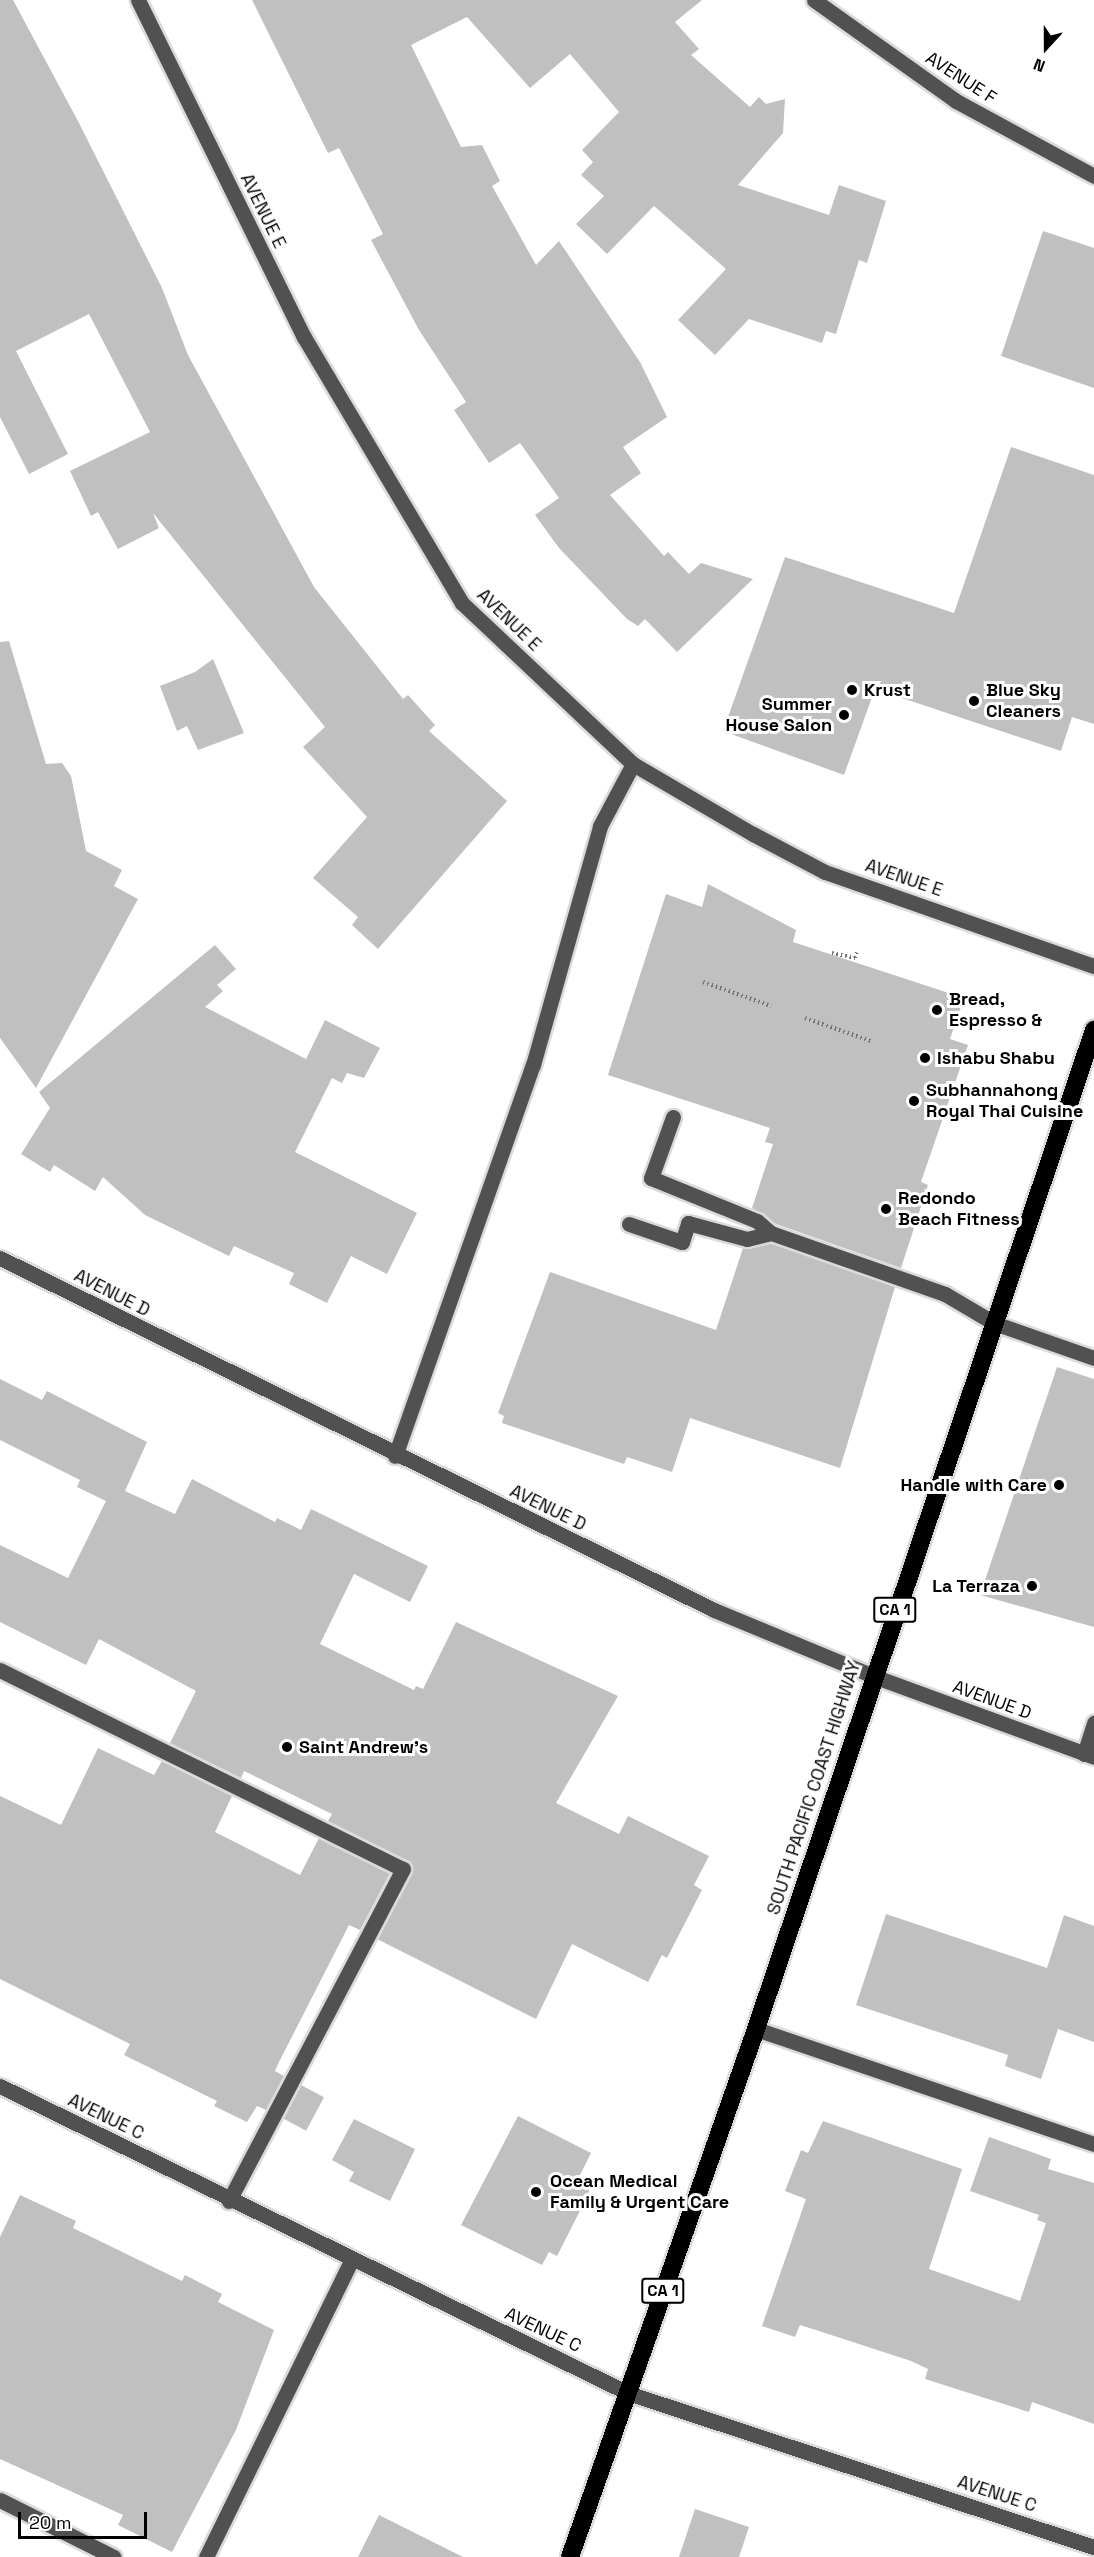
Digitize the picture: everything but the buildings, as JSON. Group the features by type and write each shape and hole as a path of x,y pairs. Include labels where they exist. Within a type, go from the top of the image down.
{"highway":[{"name":"SOUTH PACIFIC COAST HIGHWAY","path":"570,2557 756,2029 873,1676 1094,1030"}],"street":[{"name":"AVENUE E","path":"138,0 304,337 462,603 633,764 825,872 1094,966"},
{"name":"AVENUE F","path":"814,0 956,101 1094,176"},
{"path":"395,1456 533,1065 600,826 633,764"},
{"path":"673,1116 651,1178 757,1221 771,1233 945,1294 994,1323 1094,1358"},
{"path":"629,1224 682,1242 688,1223 747,1239 771,1233"},
{"name":"AVENUE D","path":"0,1258 395,1456 714,1610 873,1676 1089,1755"},
{"path":"0,1670 403,1869 229,2201"},
{"path":"1089,1755 1094,1724"},
{"path":"756,2029 1094,2144"},
{"name":"AVENUE C","path":"0,2086 351,2261 628,2393 1094,2547"},
{"path":"206,2557 351,2261"},
{"path":"0,2500 114,2557"}],"path":[{"path":"832,953 855,958 857,952"},
{"path":"703,982 771,1006"},
{"path":"805,1018 871,1041"}],"place":[{"name":"Krust","path":"852,690"},
{"name":"Blue Sky Cleaners","path":"974,701"},
{"name":"Summer House Salon","path":"844,715"},
{"name":"Bread, Espresso &","path":"937,1010"},
{"name":"Ishabu Shabu","path":"925,1058"},
{"name":"Subhannahong Royal Thai Cuisine","path":"914,1101"},
{"name":"Redondo Beach Fitness","path":"886,1209"},
{"name":"Handle with Care","path":"1059,1485"},
{"name":"La Terraza","path":"1032,1586"},
{"name":"Saint Andrew's","path":"287,1747"},
{"name":"Ocean Medical Family & Urgent Care","path":"536,2192"}]}
